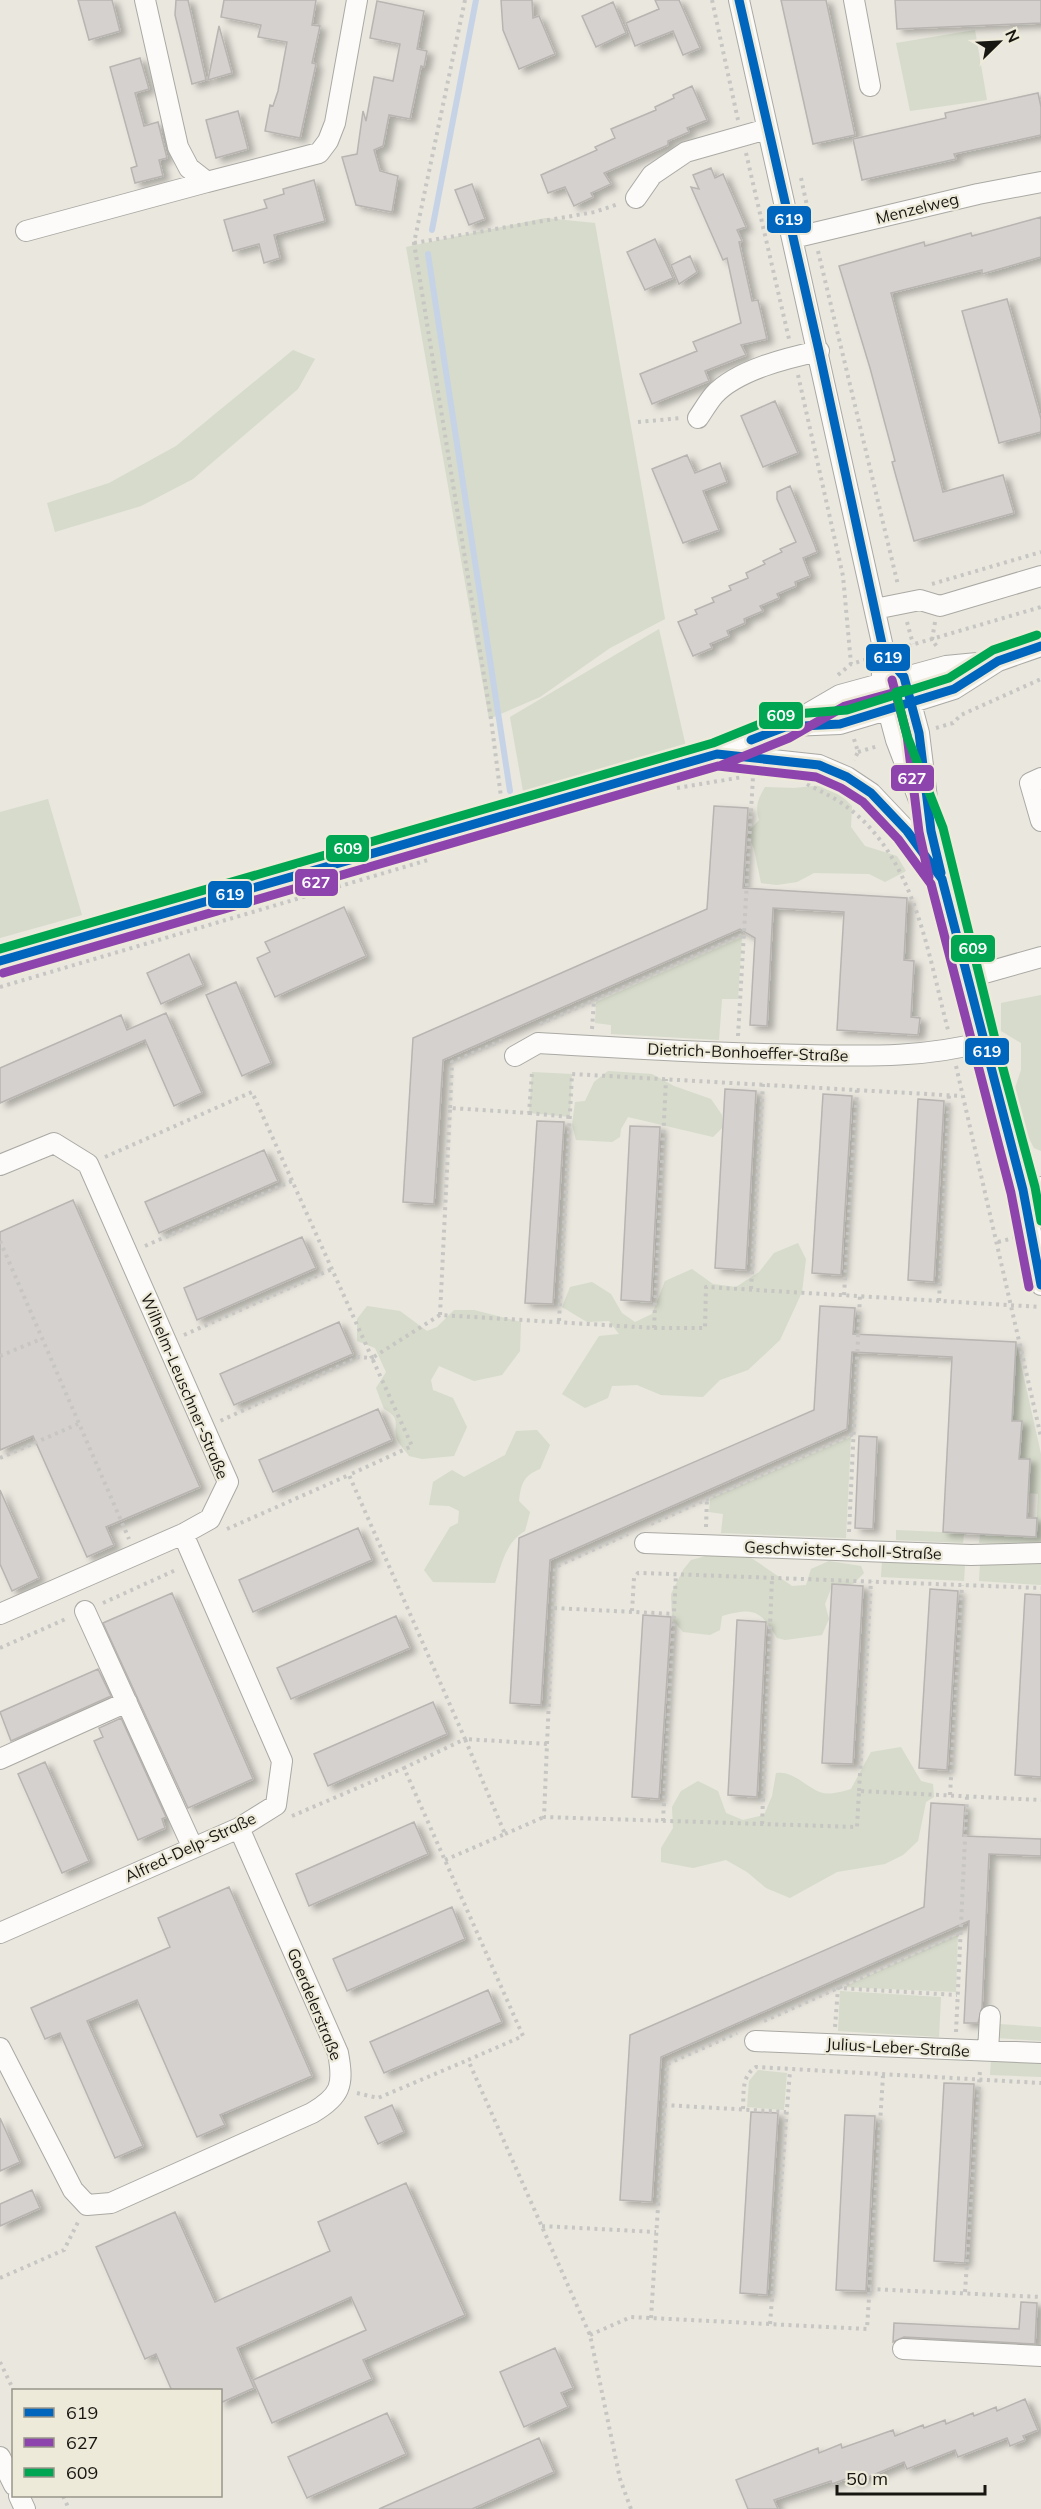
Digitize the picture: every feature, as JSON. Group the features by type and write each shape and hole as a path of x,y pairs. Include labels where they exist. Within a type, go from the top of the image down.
{"street":[{"path":"145,0 178,147 189,168 207,182"},
{"path":"26,231 319,153 328,141 335,123 357,0"},
{"path":"739,0 875,609 876,656 880,684 896,740 931,831"},
{"path":"854,0 870,86"},
{"path":"636,198 652,175 686,152 767,129"},
{"name":"Menzelweg","path":"793,238 978,194 1041,182"},
{"path":"698,418 715,393 751,370 794,356 819,351"},
{"path":"875,609 920,600 940,606 1041,576"},
{"path":"785,727 840,724 910,703 954,689 998,661 1041,646"},
{"path":"876,656 904,677 919,733 931,831 942,879 983,1042 1032,1188 1041,1285"},
{"path":"0,961 717,754 785,727 840,695 946,666 998,661"},
{"path":"717,754 819,765 847,777 871,793 907,831 942,879"},
{"path":"1041,778 1030,783 1041,821"},
{"path":"967,978 1041,957"},
{"name":"Dietrich-Bonhoeffer-Straße","path":"515,1056 538,1043 737,1054 901,1056 953,1051 983,1042"},
{"path":"0,1165 54,1143 88,1164"},
{"name":"Wilhelm-Leuschner-Straße","path":"88,1164 228,1482 210,1519"},
{"path":"0,1614 183,1534 210,1519"},
{"name":"Alfred-Delp-Straße","path":"0,1933 239,1828 276,1805 282,1761 183,1534"},
{"name":"Geschwister-Scholl-Straße","path":"645,1543 971,1555 1041,1553"},
{"path":"85,1611 193,1848"},
{"path":"0,1759 127,1702"},
{"name":"Goerdelerstraße","path":"239,1828 338,2053 341,2073 340,2088"},
{"path":"985,2051 990,2016"},
{"name":"Julius-Leber-Straße","path":"748,2036 833,2043 1041,2053"},
{"path":"0,2048 73,2190 87,2205 111,2203 312,2113 329,2103 340,2088"},
{"path":"903,2349 1041,2356"},
{"path":"0,2457 12,2481"}],"path":[{"path":"465,0 414,243 489,708 504,816"},
{"path":"712,0 843,576 851,664 876,656"},
{"path":"800,173 913,644"},
{"path":"414,243 595,212 636,198"},
{"path":"638,422 698,418"},
{"path":"929,585 1041,552"},
{"path":"903,647 1041,607"},
{"path":"928,730 953,723 961,715 1041,680"},
{"path":"858,752 888,742"},
{"path":"737,1054 753,776"},
{"path":"670,789 753,776 764,778"},
{"path":"806,784 841,803 874,833 904,878 919,922 953,1051 1041,1437"},
{"path":"0,987 432,859"},
{"path":"539,1024 744,934"},
{"path":"591,1046 594,1000"},
{"path":"440,1315 452,1062 507,1038"},
{"path":"529,1113 532,1072"},
{"path":"559,1322 572,1074 962,1096"},
{"path":"654,1328 666,1079"},
{"path":"751,1289 763,1084"},
{"path":"844,1294 857,1089"},
{"path":"88,1164 252,1092 412,1446 224,1530 210,1519"},
{"path":"939,1301 949,1094"},
{"path":"450,1108 570,1117"},
{"path":"128,1254 292,1181"},
{"path":"0,1241 136,1553"},
{"path":"167,1343 332,1269"},
{"path":"204,1428 359,1357 372,1358 440,1315 654,1328 705,1328 706,1287 1041,1307"},
{"path":"848,1551 860,1295"},
{"path":"0,1356 41,1339"},
{"path":"0,1458 78,1424"},
{"path":"349,1475 506,1834"},
{"path":"705,1545 707,1498"},
{"path":"632,1611 634,1578 638,1573 1041,1588"},
{"path":"663,1821 676,1574"},
{"path":"762,1824 772,1578"},
{"path":"445,1860 544,1817 857,1827 871,1581"},
{"path":"950,1795 962,1585"},
{"path":"554,1608 674,1614"},
{"path":"276,1805 293,1816 465,1739 548,1744 544,1817"},
{"path":"340,2088 378,2098 523,2036 404,1768"},
{"path":"859,1791 1041,1800"},
{"path":"955,2050 967,1796"},
{"path":"763,2021 961,1933"},
{"path":"838,1989 957,1995"},
{"path":"833,2043 838,1989"},
{"path":"651,2318 667,2064 748,2036"},
{"path":"965,2292 979,2080 985,2051"},
{"path":"468,2060 590,2335 620,2479 631,2509"},
{"path":"744,2109 745,2079 756,2067 790,2071 1041,2083"},
{"path":"770,2324 790,2071"},
{"path":"590,2335 632,2318 867,2330 883,2076"},
{"path":"664,2105 786,2112"},
{"path":"0,2278 63,2250 87,2205"},
{"path":"542,2226 656,2232"},
{"path":"870,2289 1041,2297"},
{"path":"0,2362 13,2389"}],"green space":[{"path":"975,30 987,100 910,111 896,43"},
{"path":"545,218 595,223 665,619 610,648 540,697 489,719 406,247"},
{"path":"293,350 315,359 298,389 193,479 141,506 55,532 47,503 109,483 176,446"},
{"path":"659,629 686,747 524,797 510,717"},
{"path":"824,785 840,794 852,806 851,827 865,846 897,856 906,871 885,882 869,874 814,873 797,882 777,885 761,883 754,849 747,833 759,820 758,803 765,787 794,788"},
{"path":"48,799 82,915 0,938 0,812"},
{"path":"742,937 738,999 722,999 719,1040 611,1034 611,1025 595,1023 596,1002"},
{"path":"1041,995 1041,1151 1034,1148 1015,1111 1015,1088 1021,1070 1021,1043 1001,1031 1001,1003"},
{"path":"608,1071 652,1074 674,1086 711,1099 722,1115 722,1128 713,1137 628,1117 621,1129 620,1137 612,1142 576,1140 572,1125 575,1102 585,1101 594,1082"},
{"path":"532,1072 572,1074 570,1117 529,1113"},
{"path":"798,1243 806,1259 802,1292 780,1340 748,1370 720,1380 703,1397 661,1395 637,1385 612,1386 608,1398 585,1408 562,1394 599,1336 619,1334 609,1321 587,1322 562,1307 570,1287 592,1282 611,1294 622,1313 635,1322 652,1314 665,1281 692,1269 713,1284 736,1287 759,1272 774,1253"},
{"path":"367,1306 400,1311 427,1331 437,1327 454,1310 474,1310 521,1322 520,1351 502,1375 474,1381 439,1366 431,1380 433,1390 453,1398 467,1427 454,1456 422,1459 409,1456 398,1441 395,1419 384,1409 376,1388 386,1372 375,1348 357,1341 357,1319"},
{"path":"1016,1342 1041,1454 1041,1542 1020,1545 979,1543 980,1534 1036,1537 1038,1494 1028,1493 1029,1459 1020,1459 1022,1421 1012,1421"},
{"path":"537,1430 550,1445 540,1469 526,1478 522,1485 519,1501 530,1512 525,1531 509,1547 495,1583 433,1582 424,1570 450,1527 458,1523 459,1511 449,1506 429,1505 433,1482 452,1470 464,1477 505,1455 516,1431"},
{"path":"851,1437 846,1538 721,1533 723,1514 709,1512 710,1499"},
{"path":"896,1530 964,1533 963,1543 896,1540"},
{"path":"731,1549 753,1559 792,1586 806,1585 811,1569 829,1561 861,1566 864,1573 853,1584 832,1586 825,1604 829,1619 822,1635 785,1640 777,1638 761,1616 749,1612 722,1616 720,1630 710,1635 683,1632 672,1619 671,1594 683,1570 691,1560"},
{"path":"882,1560 965,1565 964,1581 881,1577"},
{"path":"1041,1563 1041,1585 979,1581 980,1565"},
{"path":"901,1747 921,1781 933,1784 934,1797 926,1802 918,1841 903,1855 885,1864 837,1872 790,1898 766,1888 747,1872 726,1860 693,1868 661,1862 661,1848 673,1828 672,1807 681,1791 698,1781 718,1791 726,1813 743,1820 764,1815 772,1796 776,1773 789,1774 817,1791 830,1794 851,1789 871,1752"},
{"path":"958,1935 956,1992 844,1987"},
{"path":"840,1991 941,1997 939,2037 838,2031"},
{"path":"999,2024 1041,2027 1041,2041 998,2038"},
{"path":"991,2060 1041,2062 1041,2077 990,2075"},
{"path":"758,2070 787,2073 784,2110 747,2107 749,2081"}],"building":[{"path":"78,0 112,0 120,31 89,40"},
{"path":"176,0 188,0 206,80 192,84 175,15"},
{"path":"224,0 316,0 312,25 320,26 312,63 316,64 300,138 265,131 270,105 273,106 278,91 287,42 258,37 261,25 221,17"},
{"path":"501,0 532,0 533,18 539,16 555,54 519,69 503,30"},
{"path":"655,0 679,0 700,48 683,55 673,31 635,46 626,23 659,9"},
{"path":"781,0 826,0 855,135 813,144"},
{"path":"895,0 1041,0 1041,23 897,29"},
{"path":"377,1 424,11 417,49 427,51 424,67 421,66 410,119 389,115 383,146 374,150 380,171 398,176 392,212 356,205 342,157 357,154 363,111 366,121 374,77 393,81 400,44 370,38"},
{"path":"613,2 626,33 596,47 582,16"},
{"path":"219,26 232,73 208,80"},
{"path":"140,58 149,89 135,93 144,126 158,122 167,158 159,160 163,176 135,183 131,168 137,166 110,67"},
{"path":"692,86 707,120 687,128 689,132 668,141 668,145 604,173 611,184 591,193 593,197 574,206 565,187 548,193 541,175 597,150 595,147 615,138 611,129 656,110 655,107 674,98 673,95"},
{"path":"1038,93 1041,107 1041,135 954,154 956,159 862,180 853,139 946,118 945,113"},
{"path":"238,111 248,149 216,158 206,120"},
{"path":"711,168 715,178 723,174 746,227 737,230 742,241 739,242 752,301 758,300 767,339 741,345 746,355 705,371 709,381 652,404 640,374 697,351 693,342 741,323 727,258 723,260 691,187 699,189 693,175"},
{"path":"314,180 325,221 274,235 280,258 264,263 259,244 233,251 224,220 267,208 264,200 284,194 283,189"},
{"path":"472,184 485,219 469,225 455,190"},
{"path":"1041,217 1041,257 982,274 982,270 891,293 943,492 1003,475 1014,513 914,541 892,462 895,461 870,368 839,266 924,242 925,246 971,233 972,236"},
{"path":"655,239 673,278 645,290 627,252"},
{"path":"690,256 697,272 679,284 671,265"},
{"path":"1007,299 1041,419 1041,432 999,443 962,311"},
{"path":"775,401 798,453 763,467 741,416"},
{"path":"687,455 695,473 720,463 727,482 703,491 719,530 683,543 652,469"},
{"path":"790,486 817,552 803,558 810,576 795,582 796,586 777,594 779,598 760,606 763,611 744,619 745,623 727,631 729,636 710,644 712,648 693,656 678,622 697,614 695,610 714,602 712,598 731,590 729,586 748,578 746,573 782,552 780,549 796,542 777,499 777,492"},
{"path":"714,806 748,808 743,888 907,898 904,960 914,961 911,1017 920,1018 918,1035 837,1030 844,912 773,908 767,1026 750,1025 755,938 740,929 443,1060 434,1204 403,1202 413,1038 707,909"},
{"path":"344,907 366,956 275,997 257,958 270,952 265,942"},
{"path":"189,954 203,985 161,1004 147,973"},
{"path":"236,982 271,1063 242,1076 206,995"},
{"path":"166,1013 202,1093 174,1106 145,1040 0,1103 0,1068 121,1015 127,1030"},
{"path":"725,1089 756,1091 746,1270 715,1268"},
{"path":"823,1094 852,1096 841,1275 812,1273"},
{"path":"918,1099 944,1101 934,1282 908,1280"},
{"path":"537,1121 564,1122 553,1304 525,1303"},
{"path":"630,1126 660,1127 651,1302 621,1300"},
{"path":"264,1150 278,1181 159,1233 145,1202"},
{"path":"73,1200 200,1487 106,1527 114,1545 87,1557 33,1436 0,1450 0,1232"},
{"path":"302,1237 316,1268 197,1320 184,1288"},
{"path":"820,1306 855,1308 853,1334 1016,1342 1012,1421 1022,1421 1019,1459 1030,1459 1027,1518 1037,1518 1036,1537 943,1532 952,1357 852,1352 847,1429 550,1560 541,1705 510,1703 519,1538 814,1410"},
{"path":"339,1322 353,1354 234,1405 220,1374"},
{"path":"378,1409 392,1440 273,1492 259,1460"},
{"path":"859,1436 877,1437 873,1529 855,1528"},
{"path":"0,1490 39,1578 12,1591 0,1564"},
{"path":"358,1528 372,1560 253,1612 239,1580"},
{"path":"832,1584 863,1586 853,1764 822,1763"},
{"path":"930,1589 958,1591 947,1770 919,1768"},
{"path":"172,1593 253,1779 188,1808 103,1623"},
{"path":"1025,1594 1041,1595 1041,1777 1015,1775"},
{"path":"643,1615 671,1617 659,1799 632,1797"},
{"path":"396,1616 410,1648 291,1699 277,1668"},
{"path":"737,1620 766,1622 757,1797 728,1795"},
{"path":"98,1669 111,1696 11,1741 0,1712"},
{"path":"433,1702 447,1734 328,1786 314,1754"},
{"path":"121,1718 166,1817 162,1819 165,1828 138,1840 94,1741 103,1737 99,1728"},
{"path":"45,1762 89,1861 62,1873 18,1774"},
{"path":"931,1803 965,1805 963,1836 1041,1839 1041,1856 989,1854 982,2008 978,2023 964,2023 969,1921 661,2057 652,2202 620,2200 630,2035 924,1907"},
{"path":"414,1822 428,1854 309,1906 296,1874"},
{"path":"229,1887 312,2076 220,2115 225,2125 197,2137 137,2000 87,2021 143,2146 115,2158 60,2033 45,2039 31,2008 170,1947 158,1918"},
{"path":"452,1907 465,1939 347,1991 333,1959"},
{"path":"488,1990 502,2022 384,2073 370,2042"},
{"path":"944,2083 974,2084 965,2263 934,2261"},
{"path":"392,2105 404,2132 378,2144 365,2117"},
{"path":"751,2112 778,2113 767,2295 740,2293"},
{"path":"845,2115 875,2116 866,2291 836,2290"},
{"path":"0,2118 20,2162 0,2171"},
{"path":"406,2183 465,2315 363,2360 372,2379 272,2423 253,2380 366,2330 351,2297 237,2348 254,2388 222,2402 222,2389 171,2389 156,2354 145,2359 96,2247 175,2212 215,2302 330,2251 318,2222"},
{"path":"32,2190 40,2208 0,2226 0,2204"},
{"path":"1021,2302 1037,2303 1035,2344 904,2337 893,2342 894,2323 1019,2329"},
{"path":"555,2348 573,2388 561,2393 568,2407 524,2427 500,2372"},
{"path":"1025,2399 1038,2430 1023,2436 1025,2440 1010,2446 1007,2438 958,2457 955,2450 907,2469 904,2462 854,2483 851,2477 832,2484 831,2481 774,2500 778,2509 748,2509 736,2480 818,2448 819,2453 841,2444 842,2448 893,2430 895,2436 923,2425 924,2428 945,2420 946,2424 996,2407 997,2411"},
{"path":"387,2413 406,2454 307,2498 288,2457"},
{"path":"539,2438 554,2472 472,2509 379,2509"}],"waterway":[{"path":"432,230 476,0"},
{"path":"428,254 510,791"}],"transit line":[{"name":"619","path":"739,0 819,351 884,653 904,677 919,733 931,831 941,873"},
{"name":"609","path":"0,949 713,743 782,715 847,710 949,678 993,650 1037,635"},
{"name":"619","path":"751,740 785,727 840,724 954,689 998,661 1041,646"},
{"name":"627","path":"892,680 907,735 919,832 929,877"},
{"name":"627","path":"722,765 789,738 845,706 907,689"},
{"name":"609","path":"908,689 896,692 907,736 943,828 995,1039 1035,1187 1041,1221"},
{"name":"619","path":"0,961 717,754 819,765 847,777 871,793 907,831 942,879 1023,1190 1041,1285"},
{"name":"627","path":"3,973 718,766 816,777 841,788 863,802 898,839 931,884 1011,1193 1029,1287"}]}
